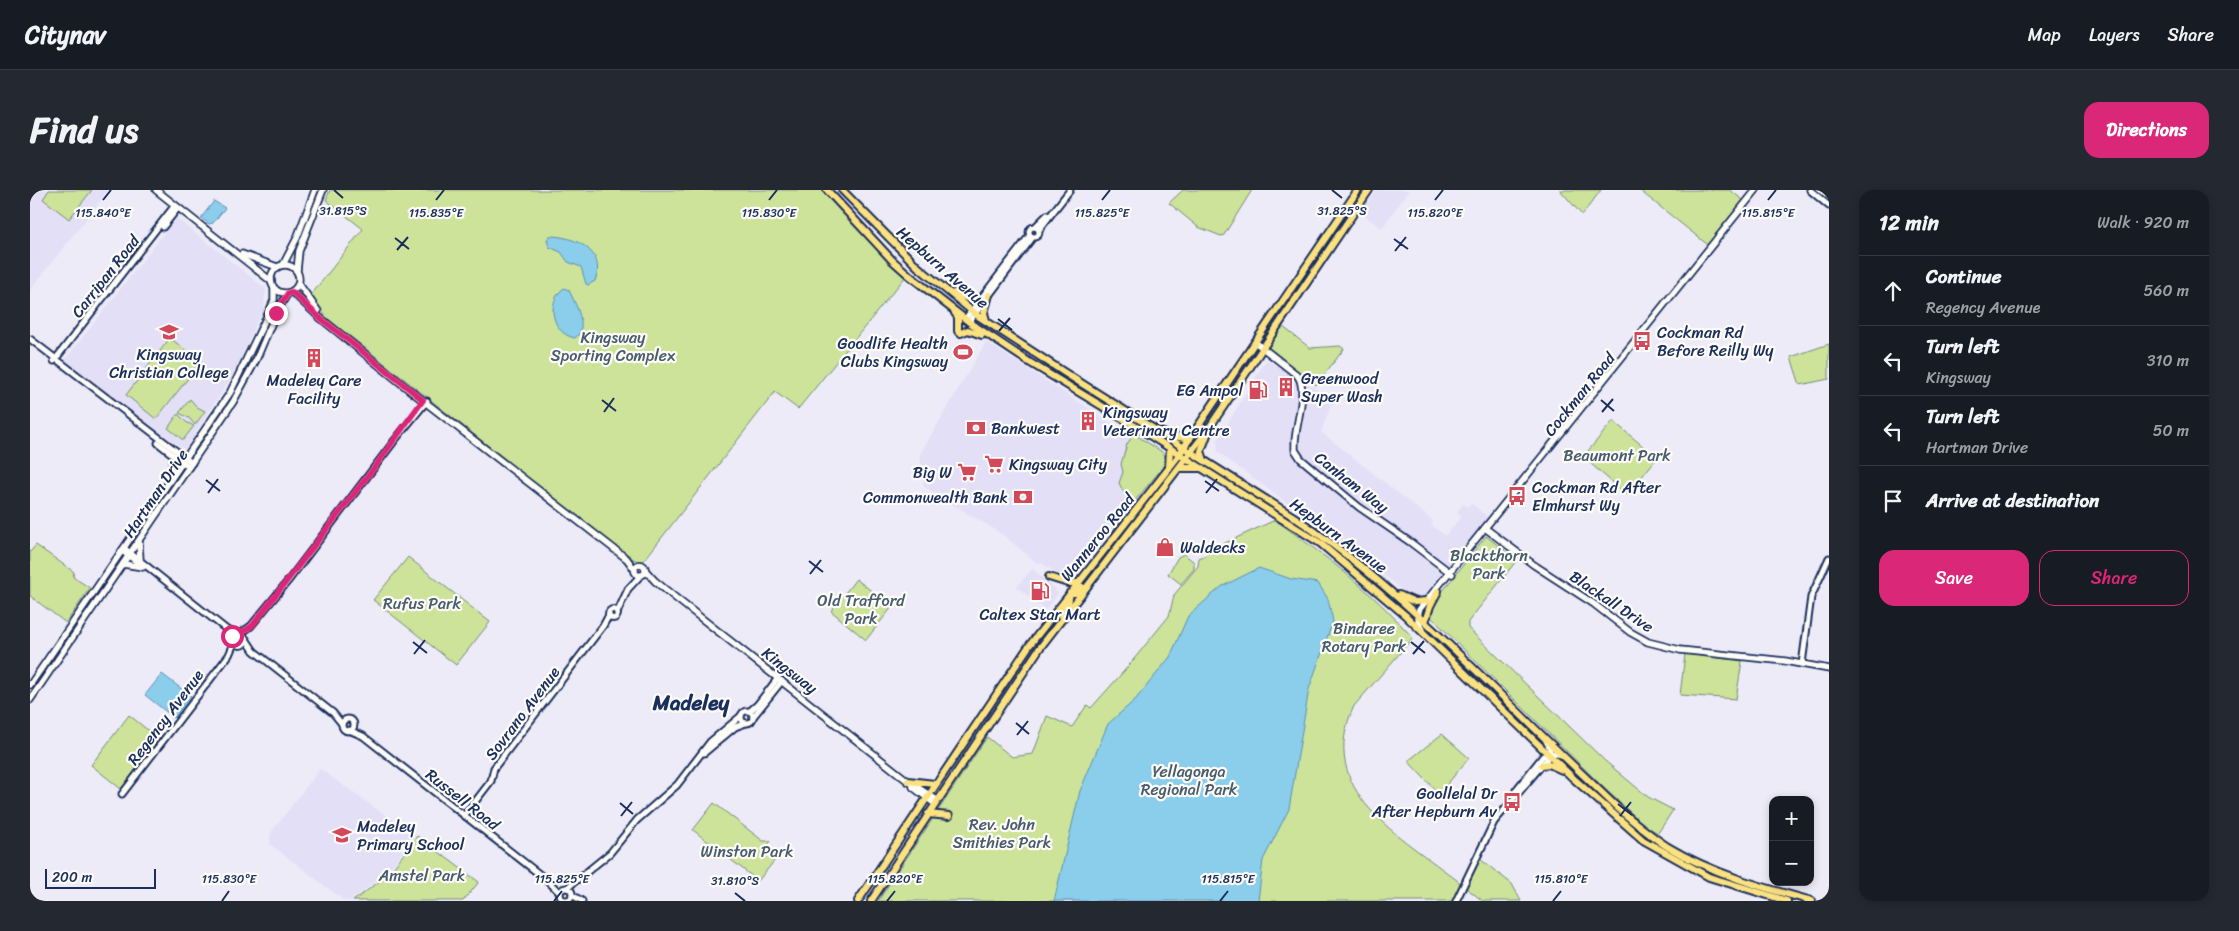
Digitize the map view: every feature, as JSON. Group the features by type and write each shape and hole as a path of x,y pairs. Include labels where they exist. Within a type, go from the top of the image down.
{"main road":[{"path":"156,190 271,281"},
{"path":"315,190 297,238 280,266 272,274 271,281 274,289 281,293 290,293 299,284 297,271 299,251 323,190"},
{"name":"Hepburn Avenue","path":"827,190 892,260 992,338 1170,449 1179,454 1204,460 1324,538 1394,593 1622,812 1669,847 1711,868 1812,901"},
{"name":"Hepburn Avenue","path":"842,190 899,249 973,312 1183,448 1202,468 1320,544 1422,630 1573,778 1643,840 1714,879 1787,901"},
{"name":"Wanneroo Road","path":"858,901 1024,653 1169,468 1358,190"},
{"name":"Wanneroo Road","path":"871,901 1040,649 1207,431 1370,190"},
{"name":"Cockman Road","path":"1488,528 1756,190"},
{"name":"Cockman Road","path":"1418,615 1761,190"},
{"path":"227,245 254,259 280,266 291,266 297,271"},
{"name":"Kingsway","path":"299,284 327,323"},
{"name":"Hartman Drive","path":"30,685 230,393 272,305 274,289"},
{"path":"946,290 969,299 979,300"},
{"name":"Kingsway","path":"290,293 628,560 635,570 655,581 936,802"},
{"name":"Hartman Drive","path":"30,699 234,402 256,360 276,313 290,293"},
{"path":"987,322 984,313 989,295"},
{"path":"953,309 958,317 959,332 970,331 992,338"},
{"name":"Canham Way","path":"1254,344 1297,375 1301,380 1302,390 1295,443 1301,460 1359,507 1410,542 1450,575"},
{"path":"1155,430 1168,435 1190,438"},
{"path":"1204,460 1201,451 1207,431"},
{"path":"1169,468 1170,449"},
{"path":"170,480 174,456"},
{"path":"1180,468 1202,468"},
{"path":"1134,513 1142,509 1149,500 1153,502"},
{"name":"Blackall Drive","path":"1488,528 1534,565 1643,640 1672,648 1829,667"},
{"path":"140,541 140,560"},
{"path":"1040,649 1045,636 1068,604 1070,593 1078,592 1106,556 1112,553"},
{"name":"Kingsway","path":"628,560 640,564 642,573"},
{"path":"123,564 146,568"},
{"path":"635,570 640,564"},
{"name":"Cockman Road","path":"1418,615 1426,601 1450,575"},
{"path":"1049,577 1068,583 1078,583"},
{"path":"1425,622 1430,606 1438,591"},
{"path":"1394,593 1415,602 1426,601"},
{"path":"1405,615 1418,615 1422,630"},
{"path":"958,750 970,751"},
{"path":"1542,765 1554,766 1573,778"},
{"path":"908,781 935,784"},
{"path":"928,814 949,816"}],"street":[{"path":"1037,229 1066,190"},
{"path":"1032,236 1030,230 1037,229 1070,190"},
{"path":"1810,190 1829,206"},
{"path":"1816,190 1829,201"},
{"name":"Carripan Road","path":"56,361 177,207"},
{"path":"967,320 989,295 1032,236"},
{"path":"973,312 979,300 1032,236"},
{"path":"30,341 190,465"},
{"path":"56,361 174,456 184,460"},
{"path":"241,646 252,626 425,400"},
{"path":"123,550 140,560 146,568"},
{"path":"130,554 227,630 237,644 254,651 333,713 344,729 349,730 354,724 352,720 333,713"},
{"path":"1804,663 1811,597 1829,558"},
{"path":"1804,663 1813,600 1829,565"},
{"name":"Sovrano Avenue","path":"464,816 491,781 494,768 613,614 628,589 635,570"},
{"name":"Sovrano Avenue","path":"628,589 642,573"},
{"path":"240,634 252,626"},
{"path":"227,630 240,634 254,651"},
{"name":"Regency Avenue","path":"229,655 235,640 240,634"},
{"name":"Regency Avenue","path":"122,794 229,655 241,646"},
{"path":"568,895 581,878 610,853 637,820 677,786 710,742 744,712 750,711 758,705 780,680"},
{"path":"700,757 729,731 751,722 780,680"},
{"path":"750,711 754,717"},
{"path":"741,716 742,721 746,723"},
{"path":"342,724 347,719"},
{"name":"Russell Road","path":"354,724 362,736"},
{"name":"Russell Road","path":"349,730 362,736 568,895"},
{"path":"1455,901 1488,832 1549,754 1549,746 1545,738"},
{"path":"1455,901 1489,823 1544,756 1549,754 1562,755"},
{"name":"Russell Road","path":"548,881 560,894 568,895"},
{"path":"1784,893 1787,901 1794,896"},
{"path":"556,901 560,894 582,901"},
{"path":"568,895 577,901"}],"shaded area":[{"path":"30,190 109,190 30,290"},
{"path":"1377,190 1409,190 1382,228 1361,213"},
{"name":"Kingsway Christian College","path":"176,218 266,289 264,305 237,368 185,449 155,431 65,360"},
{"path":"986,342 1165,458 1073,579 1066,580 1042,563 1037,563 1002,534 924,487 920,454"},
{"path":"1266,360 1314,387 1332,401 1321,432 1433,521 1431,525 1445,536 1462,516 1457,512 1463,504 1468,507 1471,503 1489,518 1449,570 1415,544 1412,549 1444,574 1418,607 1392,581 1218,452 1217,441"},
{"name":"Caltex Star Mart","path":"1032,569 1055,588 1058,594 1045,610 1017,587"},
{"name":"Madeley Primary School","path":"320,769 415,836 387,873 350,901 345,901 270,844 270,834"}],"green space":[{"path":"49,190 92,190 69,219 43,199"},
{"name":"Kingsway Sporting Complex","path":"330,190 823,190 906,276 798,409 775,392 642,563 627,556 326,317 311,295 363,229 326,200"},
{"path":"1183,190 1252,190 1224,235 1221,236 1198,227 1169,203"},
{"path":"1560,190 1601,190 1582,215"},
{"path":"1639,190 1730,190 1743,200 1708,245"},
{"path":"1282,326 1310,348 1340,346 1344,349 1316,385 1268,347"},
{"path":"170,338 201,362 156,419 126,395"},
{"path":"1829,344 1829,379 1800,385 1791,357"},
{"path":"190,399 197,407 205,411 195,425 189,418 179,413"},
{"path":"178,414 186,422 194,426 183,440 168,428"},
{"name":"Beaumont Park","path":"1613,421 1657,458 1627,495 1583,457"},
{"path":"1134,434 1161,451 1167,458 1164,466 1133,503 1127,499 1119,483 1123,472 1121,464 1127,444"},
{"name":"Yellagonga Regional Park","path":"1275,520 1348,575 1382,605 1413,638 1354,706 1345,736 1345,763 1354,787 1370,809 1389,829 1458,881 1460,884 1453,901 878,901 987,737 1012,757 1033,754 1047,716 1072,727 1087,705 1091,708 1169,616 1174,595 1198,566 1199,558 1206,555 1210,550"},
{"name":"Blackthorn Park","path":"1486,536 1517,560 1468,622 1468,628 1605,761 1648,797 1673,810 1658,833 1644,825 1602,786 1426,612"},
{"path":"36,545 74,572 73,577 90,588 66,623 30,596 30,552"},
{"path":"1184,554 1194,562 1194,569 1181,584 1168,574 1178,557"},
{"name":"Rufus Park","path":"408,557 490,622 456,665 373,600"},
{"name":"Old Trafford Park","path":"856,579 892,607 866,640 831,611"},
{"path":"1685,654 1742,661 1736,699 1680,695"},
{"path":"129,715 159,739 121,789 91,765"},
{"path":"1442,734 1469,758 1439,794 1408,761"},
{"name":"Winston Park","path":"714,803 763,841 771,841 767,846 779,855 758,881 693,830"},
{"name":"Amstel Park","path":"417,836 479,882 463,901 353,901 388,875"},
{"path":"1480,859 1512,884 1521,901 1483,901 1466,888"}],"water":[{"path":"214,201 225,208 213,223 209,224 201,218"},
{"path":"549,236 569,239 586,247 597,261 598,270 595,281 588,285 586,284 581,267 568,262 561,252 549,247 547,240"},
{"path":"564,288 569,290 580,314 581,328 575,338 561,330 556,324 554,317 554,301"},
{"path":"1259,568 1291,579 1318,583 1328,599 1333,621 1309,689 1289,809 1263,860 1258,901 1054,901 1080,791 1108,724 1136,699 1170,657 1188,616 1221,587"},
{"path":"162,674 191,696 174,718 145,695"}],"place":[{"name":"Kingsway Christian College","path":"169,332"},
{"name":"Cockman Rd Before Reilly Wy","path":"1642,341"},
{"name":"Goodlife Health Clubs Kingsway","path":"963,352"},
{"name":"Madeley Care Facility","path":"314,358"},
{"name":"Greenwood Super Wash","path":"1286,387"},
{"name":"EG Ampol","path":"1258,390"},
{"name":"Kingsway Veterinary Centre","path":"1088,421"},
{"name":"Bankwest","path":"976,428"},
{"name":"Kingsway City","path":"994,464"},
{"name":"Big W","path":"967,472"},
{"name":"Cockman Rd After Elmhurst Wy","path":"1517,496"},
{"name":"Commonwealth Bank","path":"1023,497"},
{"name":"Waldecks","path":"1165,547"},
{"name":"Caltex Star Mart","path":"1040,591"},
{"name":"Goollelal Dr After Hepburn Av","path":"1512,802"},
{"name":"Madeley Primary School","path":"342,835"}],"district":[{"name":"Madeley","path":"691,703"}],"route":[{"path":"232,636 234,640 235,637 252,626 412,418 423,400 319,317 302,299 292,292 288,293 276,313"}],"park label":[{"name":"Bindaree Rotary Park","path":"1364,637"},
{"name":"Rev. John Smithies Park","path":"1002,833"}]}
